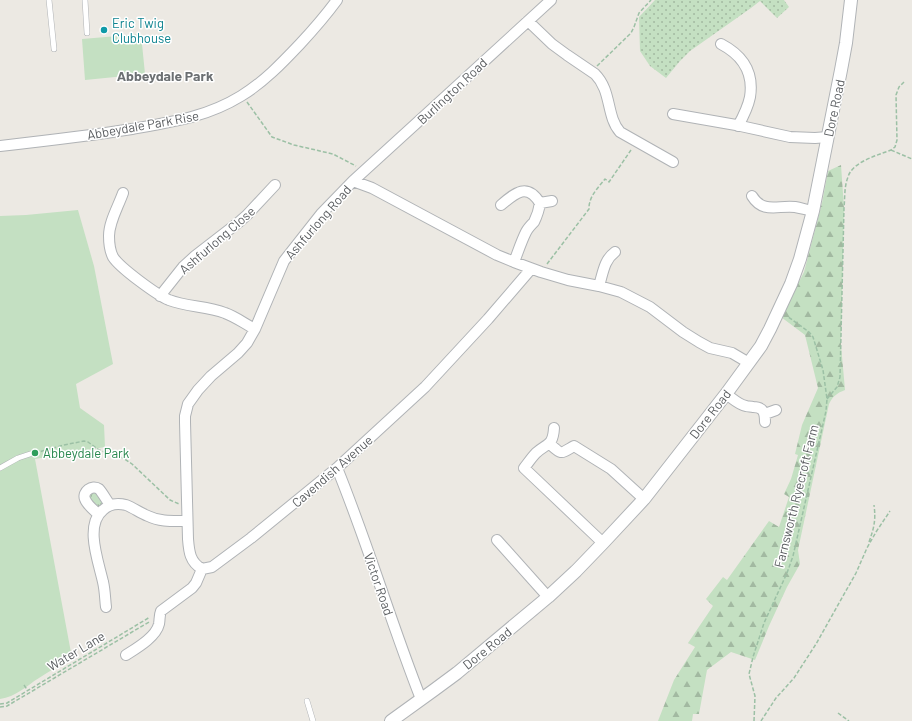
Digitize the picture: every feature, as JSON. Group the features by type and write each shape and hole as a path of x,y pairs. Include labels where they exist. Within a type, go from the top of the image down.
{"street":[{"name":"Abbeydale Park Rise","path":"0,146 102,134 172,122 203,114 224,105 242,96 270,74 286,59 327,14 337,0"},
{"name":"Burlington Road","path":"353,181 551,0"},
{"name":"Dore Road","path":"391,721 457,673 548,598 576,571 644,499 726,394 761,346 791,284 800,259 813,211 845,50 851,0"},
{"path":"528,21 552,44 595,74 602,82 613,120 620,132 673,162"},
{"path":"721,44 727,47 745,63 749,75 751,85 750,98 746,111 738,126"},
{"path":"673,114 738,126 790,138 828,136"},
{"name":"Ashfurlong Road","path":"202,569 193,562 190,555 188,539 186,507 185,416 188,404 207,380 243,348 255,329 284,261 322,214 353,181 372,188 497,255 531,269 568,280 622,292 650,306 683,332 699,342 710,348 732,353 749,363"},
{"name":"Ashfurlong Close","path":"160,296 195,256 243,218 275,185"},
{"path":"501,206 516,193 522,191 533,195 540,203 539,210 533,223 527,229 522,239 514,262"},
{"path":"123,193 110,226 109,235 110,250 116,261 160,296 185,305 226,313 255,329"},
{"path":"752,196 759,205 764,207 794,207 813,211"},
{"path":"540,203 552,201"},
{"path":"599,286 606,261 615,252"},
{"name":"Cavendish Avenue","path":"202,569 212,567 251,538 337,468 425,387 488,319 531,269"},
{"path":"726,394 741,404 761,409 765,418 776,410"},
{"path":"554,428 554,437 550,444 537,452 524,468 603,543"},
{"path":"550,444 562,453 574,446 610,469 644,499"},
{"name":"Victor Road","path":"337,468 351,502 400,644 421,699"},
{"path":"98,514 85,499 86,491 89,488 99,489 110,505"},
{"path":"106,607 104,585 94,541 95,524 98,514 110,505 120,504 134,508 147,516 158,520 187,521"},
{"path":"497,540 548,598"},
{"path":"126,655 152,636 159,625 160,614 192,588 196,583 202,569"}],"lane":[{"path":"49,0 54,49"},
{"path":"84,0 87,33"},
{"path":"0,468 18,458 30,454"},
{"path":"308,701 314,721"}],"path":[{"path":"591,71 631,33 639,13 651,0"},
{"path":"827,399 837,387 840,377 845,188 852,169 861,162 895,147 897,140 896,95 904,82"},
{"path":"242,96 272,136 294,144 332,154 365,171"},
{"path":"542,272 589,209 592,197 604,179 609,182 637,142"},
{"path":"891,150 912,159"},
{"name":"Farnsworth Ryecroft Farm","path":"755,720 755,696 749,674 764,623 787,573 793,556 826,411 827,399 823,370 813,337 809,332 779,310"},
{"path":"30,454 64,445 88,442 99,450 123,458 132,464 170,500 186,507"},
{"path":"760,721 776,698 794,678 816,644 856,573 874,530 874,505"},
{"path":"867,548 890,511"},
{"path":"0,706 7,706 160,614"},
{"name":"Water Lane","path":"0,706 160,614"},
{"path":"24,685 28,691"},
{"path":"838,713 849,721"}],"green space":[{"path":"655,0 784,0 789,7 777,18 760,1 690,51 666,78 650,66 640,51 639,17"},
{"path":"141,34 145,74 85,80 82,39"},
{"path":"841,165 844,208 841,345 845,390 836,395 829,404 798,550 800,564 787,587 755,660 731,652 707,670 699,714 693,714 692,721 658,721 674,680 695,647 688,643 713,606 706,599 723,577 727,580 769,521 779,527 789,497 784,494 791,479 798,455 795,454 802,425 818,388 805,335 781,317 804,272 822,203 828,171"},
{"name":"Abbeydale Park","path":"78,210 94,266 113,364 76,384 80,408 104,425 105,447 35,459 72,658 43,675 16,694 0,699 0,216"},
{"path":"92,491 97,492 98,497 105,504 101,507 93,505 89,494"}],"place":[{"name":"Eric Twig Clubhouse","path":"104,30"},
{"name":"Abbeydale Park","path":"35,453"}],"district":[{"name":"Abbeydale Park","path":"165,75"}]}
